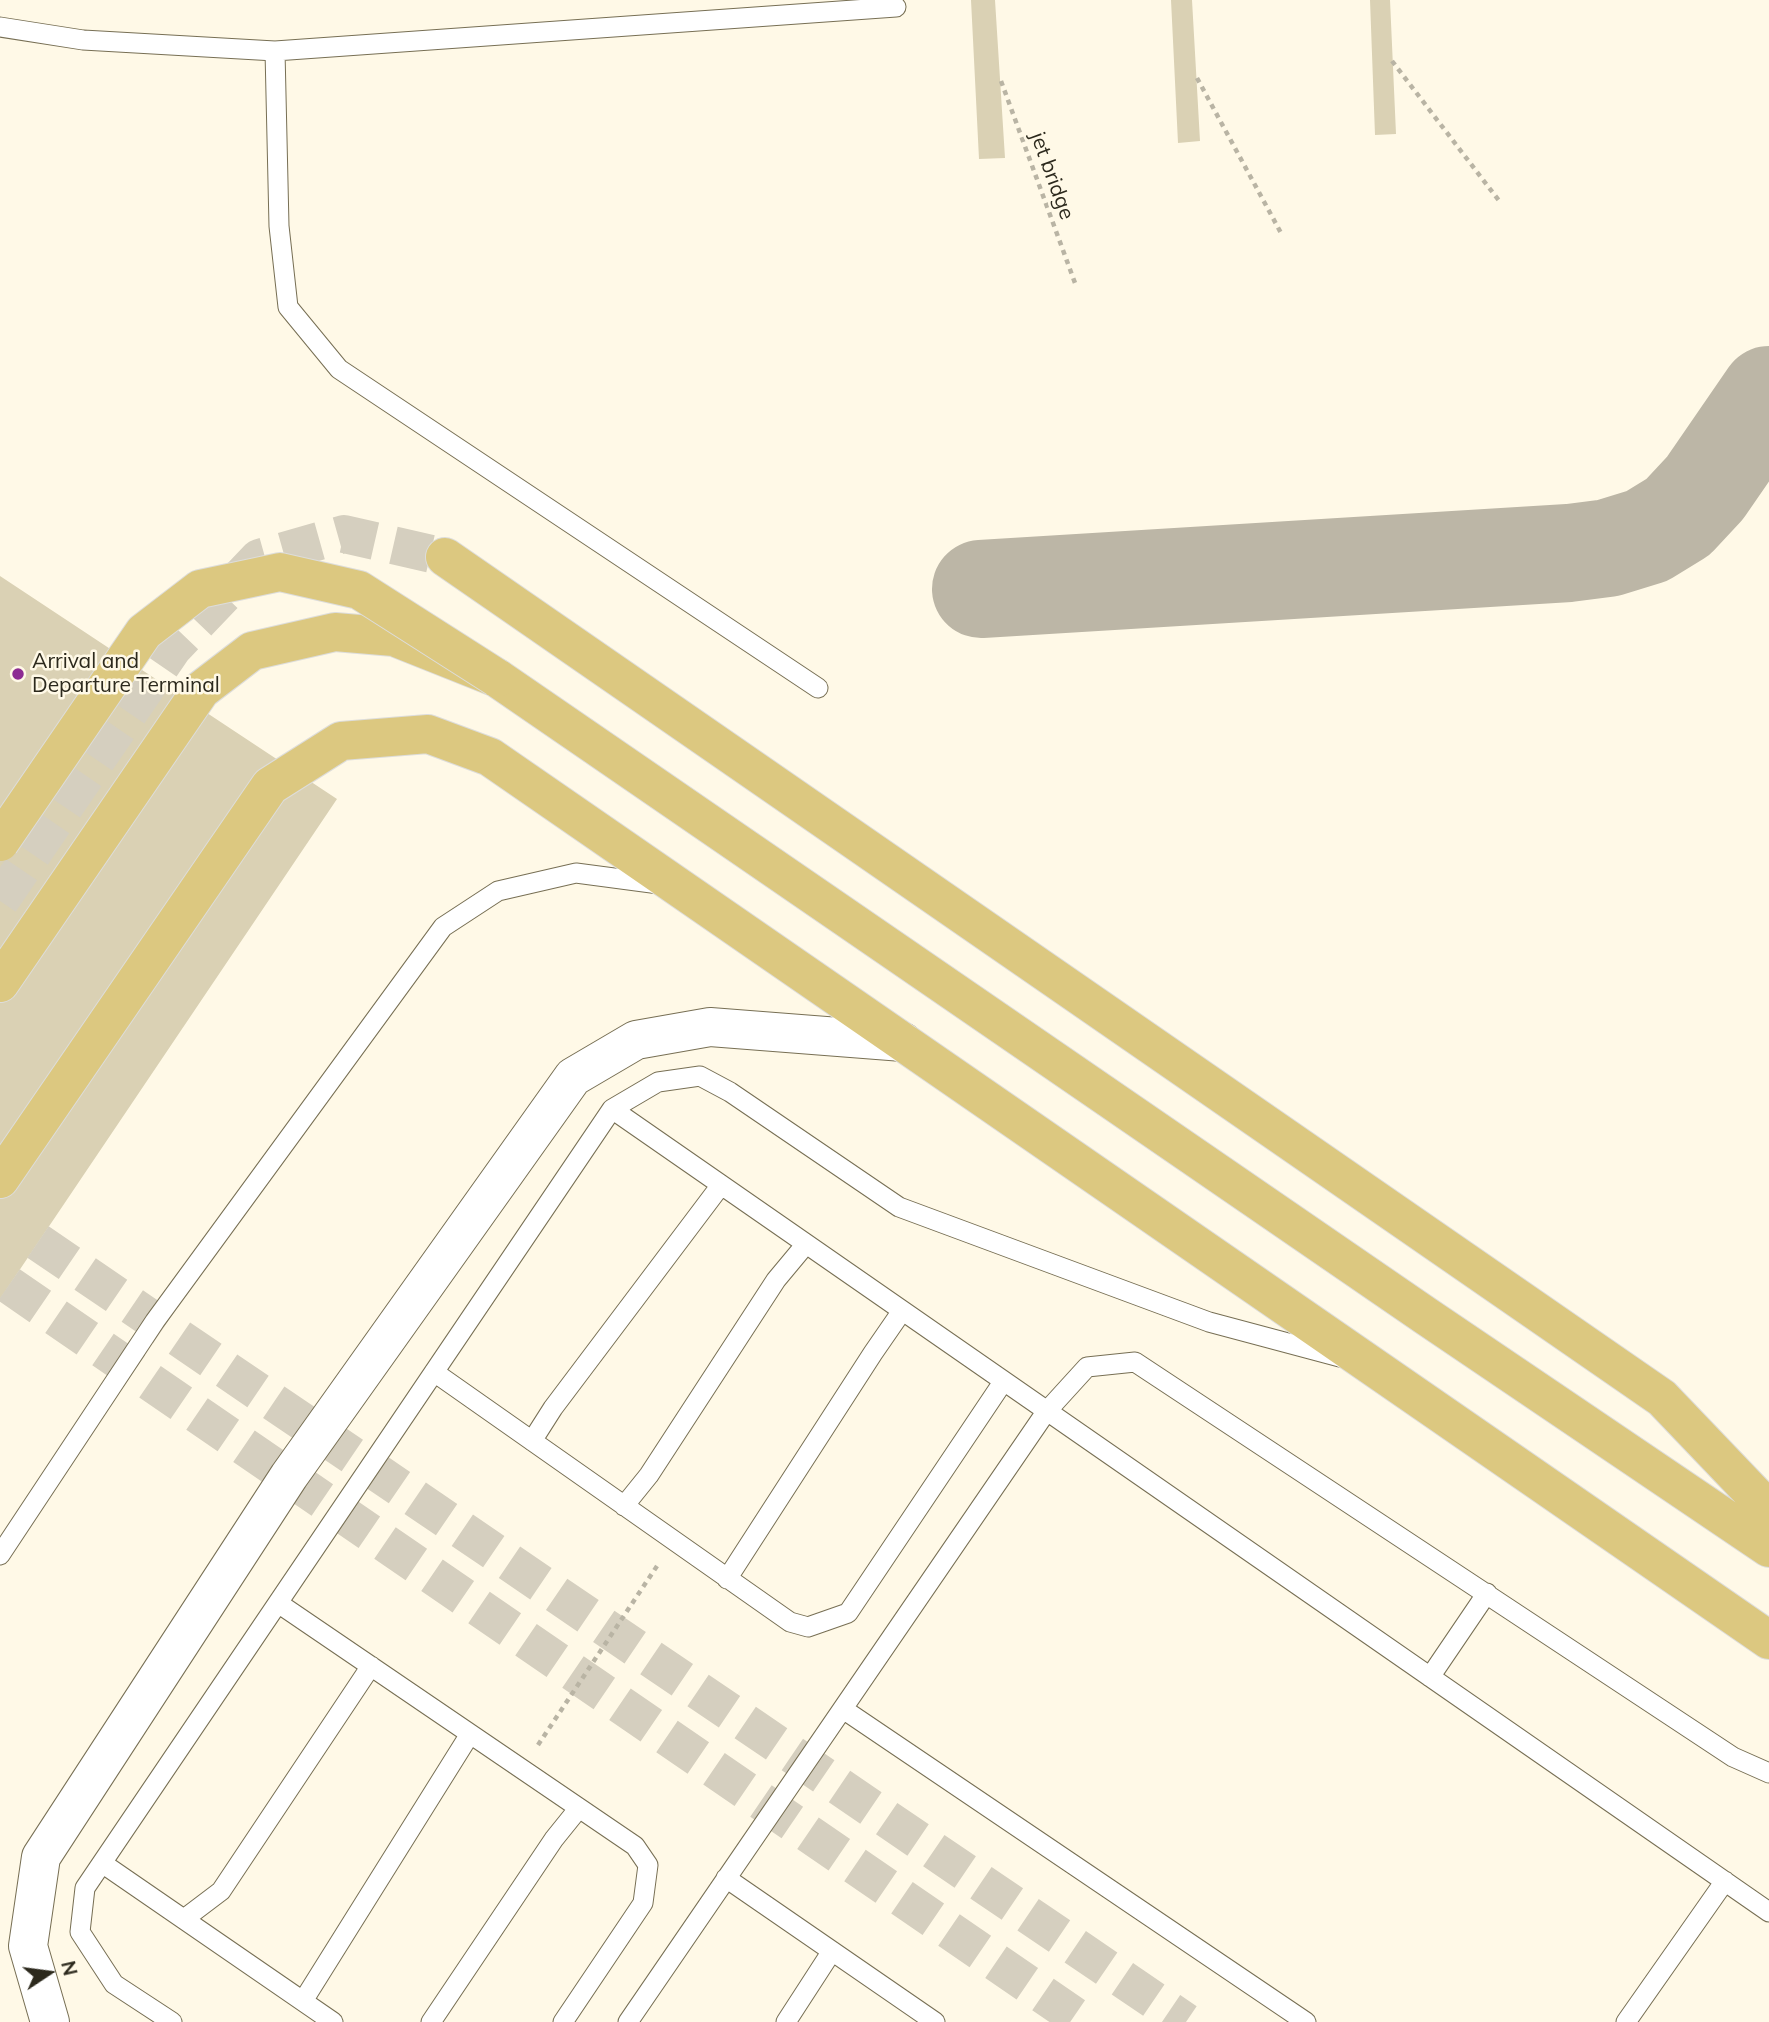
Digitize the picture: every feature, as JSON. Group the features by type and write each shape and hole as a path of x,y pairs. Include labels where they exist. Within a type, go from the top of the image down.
{"main road":[{"path":"445,557 1662,1398 1769,1510"},
{"path":"0,842 144,632 200,589 280,572 359,590 497,678 1426,1316 1769,1548"},
{"path":"0,983 201,690 252,651 335,632 394,637 497,678"},
{"path":"0,1179 270,786 341,741 428,734 490,757 1769,1640"}],"street":[{"path":"50,2022 28,1946 41,1857 289,1476 573,1077 636,1040 710,1027 903,1042"}],"lane":[{"path":"0,27 83,40 275,51 896,7"},
{"path":"275,51 279,226 288,307 339,369 818,688"},
{"path":"0,1555 155,1321 443,928 498,891 576,873 677,886"},
{"path":"172,2022 114,1984 80,1932 85,1888 612,1109 658,1082 700,1076 730,1092 899,1207 1209,1322 1372,1365"},
{"path":"612,1109 1769,1912"},
{"path":"532,1441 553,1408 721,1185"},
{"path":"624,1506 649,1475 776,1280 806,1244"},
{"path":"727,1579 902,1311"},
{"path":"628,2022 1046,1412 1087,1367 1135,1362 1734,1757 1769,1773"},
{"path":"433,1373 790,1622 808,1627 848,1613 1003,1382"},
{"path":"1430,1677 1487,1593"},
{"path":"278,1603 635,1846 648,1865 643,1903 563,2022"},
{"path":"184,1919 221,1891 371,1667"},
{"path":"843,1709 1306,2022"},
{"path":"303,2001 470,1734"},
{"path":"430,2022 554,1839 579,1808"},
{"path":"102,1863 334,2022"},
{"path":"726,1878 925,2019"},
{"path":"1626,2022 1725,1881"},
{"path":"786,2022 832,1951"}],"path":[{"path":"1392,61 1500,202"},
{"path":"1197,78 1282,233"},
{"name":"jet bridge","path":"1000,81 1074,283"},
{"path":"522,1769 674,1541"}],"building":[{"path":"971,0 995,0 1005,158 979,159"},
{"path":"1171,0 1192,0 1200,141 1178,143"},
{"path":"1370,0 1390,0 1396,134 1375,135"},
{"path":"0,576 337,799 0,1299"}],"taxiway":[{"path":"981,589 1569,553 1608,548 1647,536 1678,517 1705,488 1769,395"}],"tunnel":[{"path":"0,901 173,648 259,558 344,534 445,557"},
{"path":"38,1242 1186,2022"},
{"path":"9,1285 1083,2022"}],"place":[{"name":"Arrival and Departure Terminal","path":"18,674"}]}
